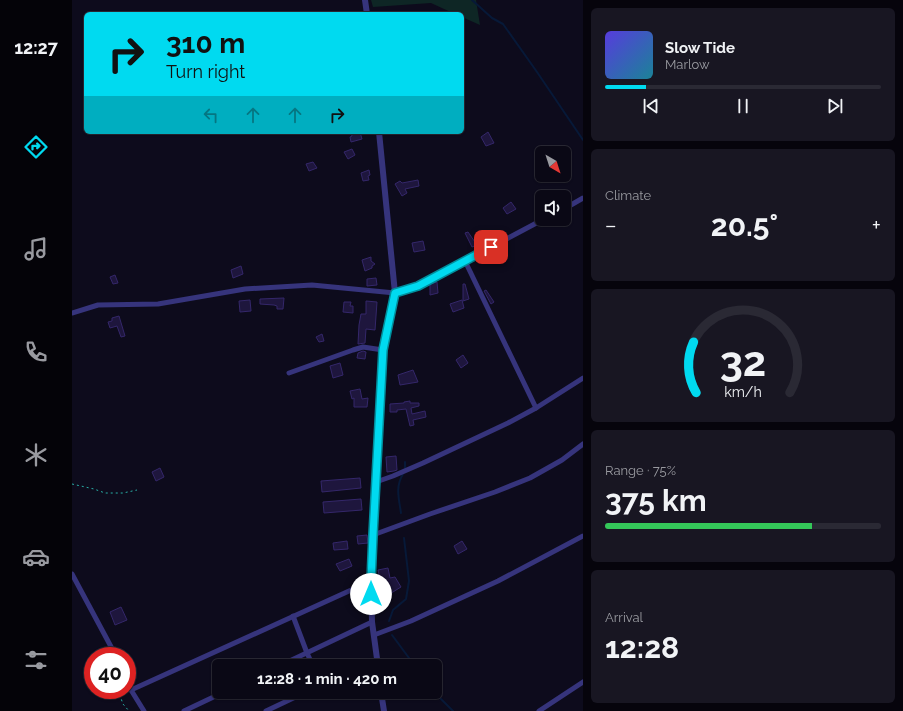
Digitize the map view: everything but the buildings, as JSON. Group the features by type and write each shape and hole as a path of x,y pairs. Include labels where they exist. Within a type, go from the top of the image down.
{"street":[{"path":"365,0 367,12"},
{"path":"377,659 372,622 371,581 373,535 383,350 395,293 379,134"},
{"path":"571,204 583,198"},
{"path":"72,313 98,305 158,304 245,289 312,285 395,293 418,286 535,224"},
{"path":"465,261 536,408"},
{"path":"289,373 363,347 383,350"},
{"path":"376,482 423,463 508,423 536,408 583,378"},
{"path":"373,535 495,492 530,478 562,460 583,444"},
{"path":"374,635 498,581 583,536"},
{"path":"72,574 111,647"},
{"path":"136,688 371,581"},
{"path":"293,616 310,659"},
{"path":"294,659 372,622"},
{"path":"539,711 583,682"},
{"path":"136,698 144,711"},
{"path":"184,711 212,698"},
{"path":"266,711 291,699"},
{"path":"382,699 384,711"}],"path":[{"path":"72,484 105,493 123,493 137,490"},
{"path":"121,699 123,704 129,711"}],"green space":[{"path":"371,0 476,0 480,25 464,18 464,12 451,12 431,3 373,7"}],"waterway":[{"path":"472,0 492,18 503,24 583,140"},
{"path":"405,462 405,468"},
{"path":"401,513 398,488 403,474"},
{"path":"389,621 393,610 406,599 409,581 404,538"},
{"path":"392,635 410,659"},
{"path":"441,699 453,711"}],"route":[{"path":"371,594 383,350 395,293 418,286 491,247"}]}
